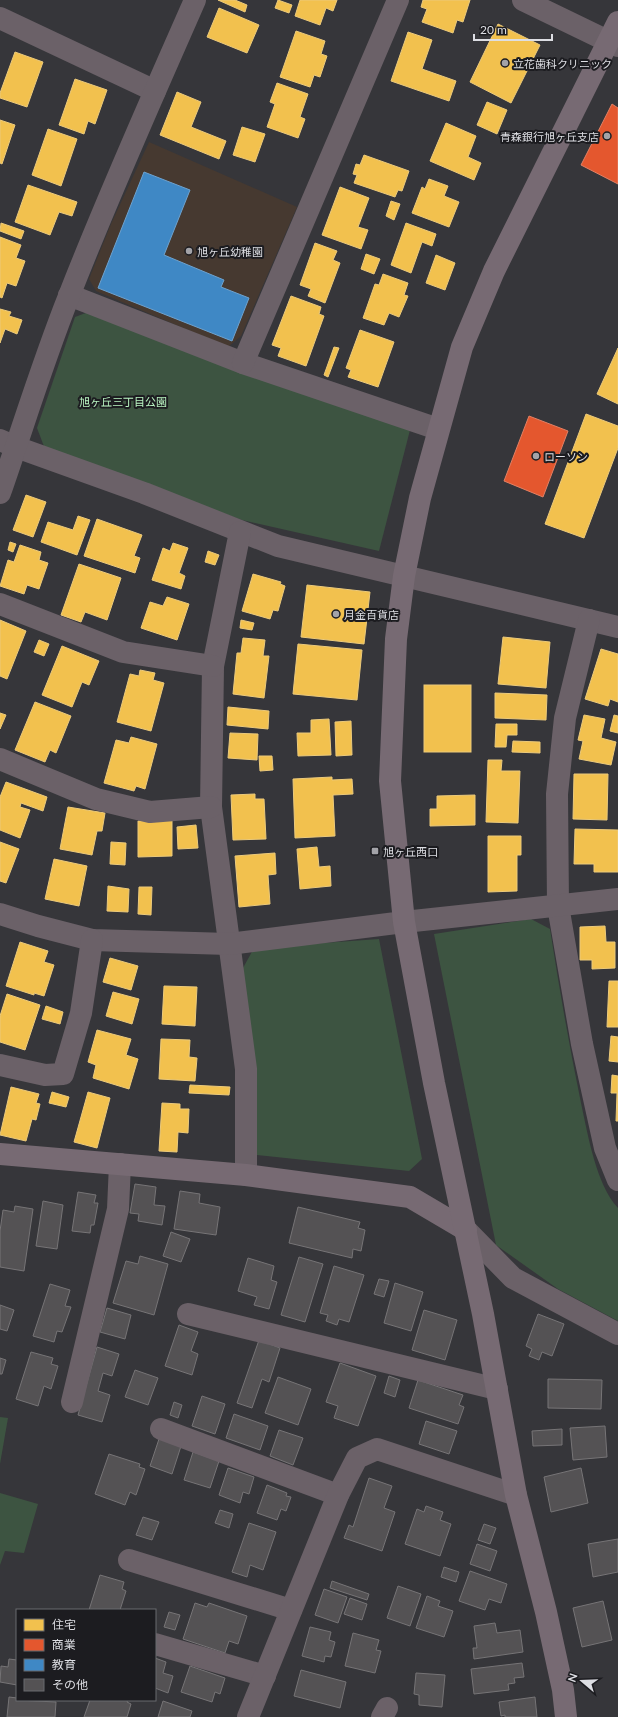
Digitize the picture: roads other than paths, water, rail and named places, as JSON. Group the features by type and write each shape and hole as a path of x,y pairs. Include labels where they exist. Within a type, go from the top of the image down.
{"street":[{"path":"0,493 8,443 155,91 195,0"},
{"path":"243,363 398,0"},
{"path":"523,0 613,44"},
{"path":"566,1717 546,1612 516,1495 466,1230 434,1083 404,922 390,781 396,639 404,576 420,498 462,347 494,271 613,44 618,22"},
{"path":"2,25 155,91"},
{"path":"69,295 243,363 438,429"},
{"path":"8,443 144,493 278,546 618,627"},
{"path":"240,532 213,666 211,807 246,1069 246,1175"},
{"path":"0,604 123,652 213,666"},
{"path":"589,620 565,718 557,794 558,906 584,1052 605,1148 618,1180"},
{"path":"0,759 96,799 150,812 211,807"},
{"path":"0,914 38,926 92,940 229,944 404,922 618,899"},
{"path":"0,1065 45,1075 63,1074 81,1013 92,940"},
{"path":"0,1154 246,1175 410,1197 466,1230 512,1278 618,1334"},
{"path":"72,1402 118,1209 120,1164"},
{"path":"188,1314 497,1389"},
{"path":"161,1429 338,1495"},
{"path":"248,1717 338,1495 356,1458 377,1449 516,1495"},
{"path":"129,1560 291,1610"},
{"path":"156,1644 265,1676"}],"place":[{"name":"立花歯科クリニック","path":"505,63"},
{"name":"青森銀行旭ヶ丘支店","path":"607,136"},
{"name":"旭ヶ丘幼稚園","path":"189,251"},
{"name":"ローソン","path":"536,456"},
{"name":"月金百貨店","path":"336,614"},
{"name":"旭ヶ丘西口","path":"375,851"}],"park label":[{"name":"旭ヶ丘三丁目公園","path":"123,401"}]}
